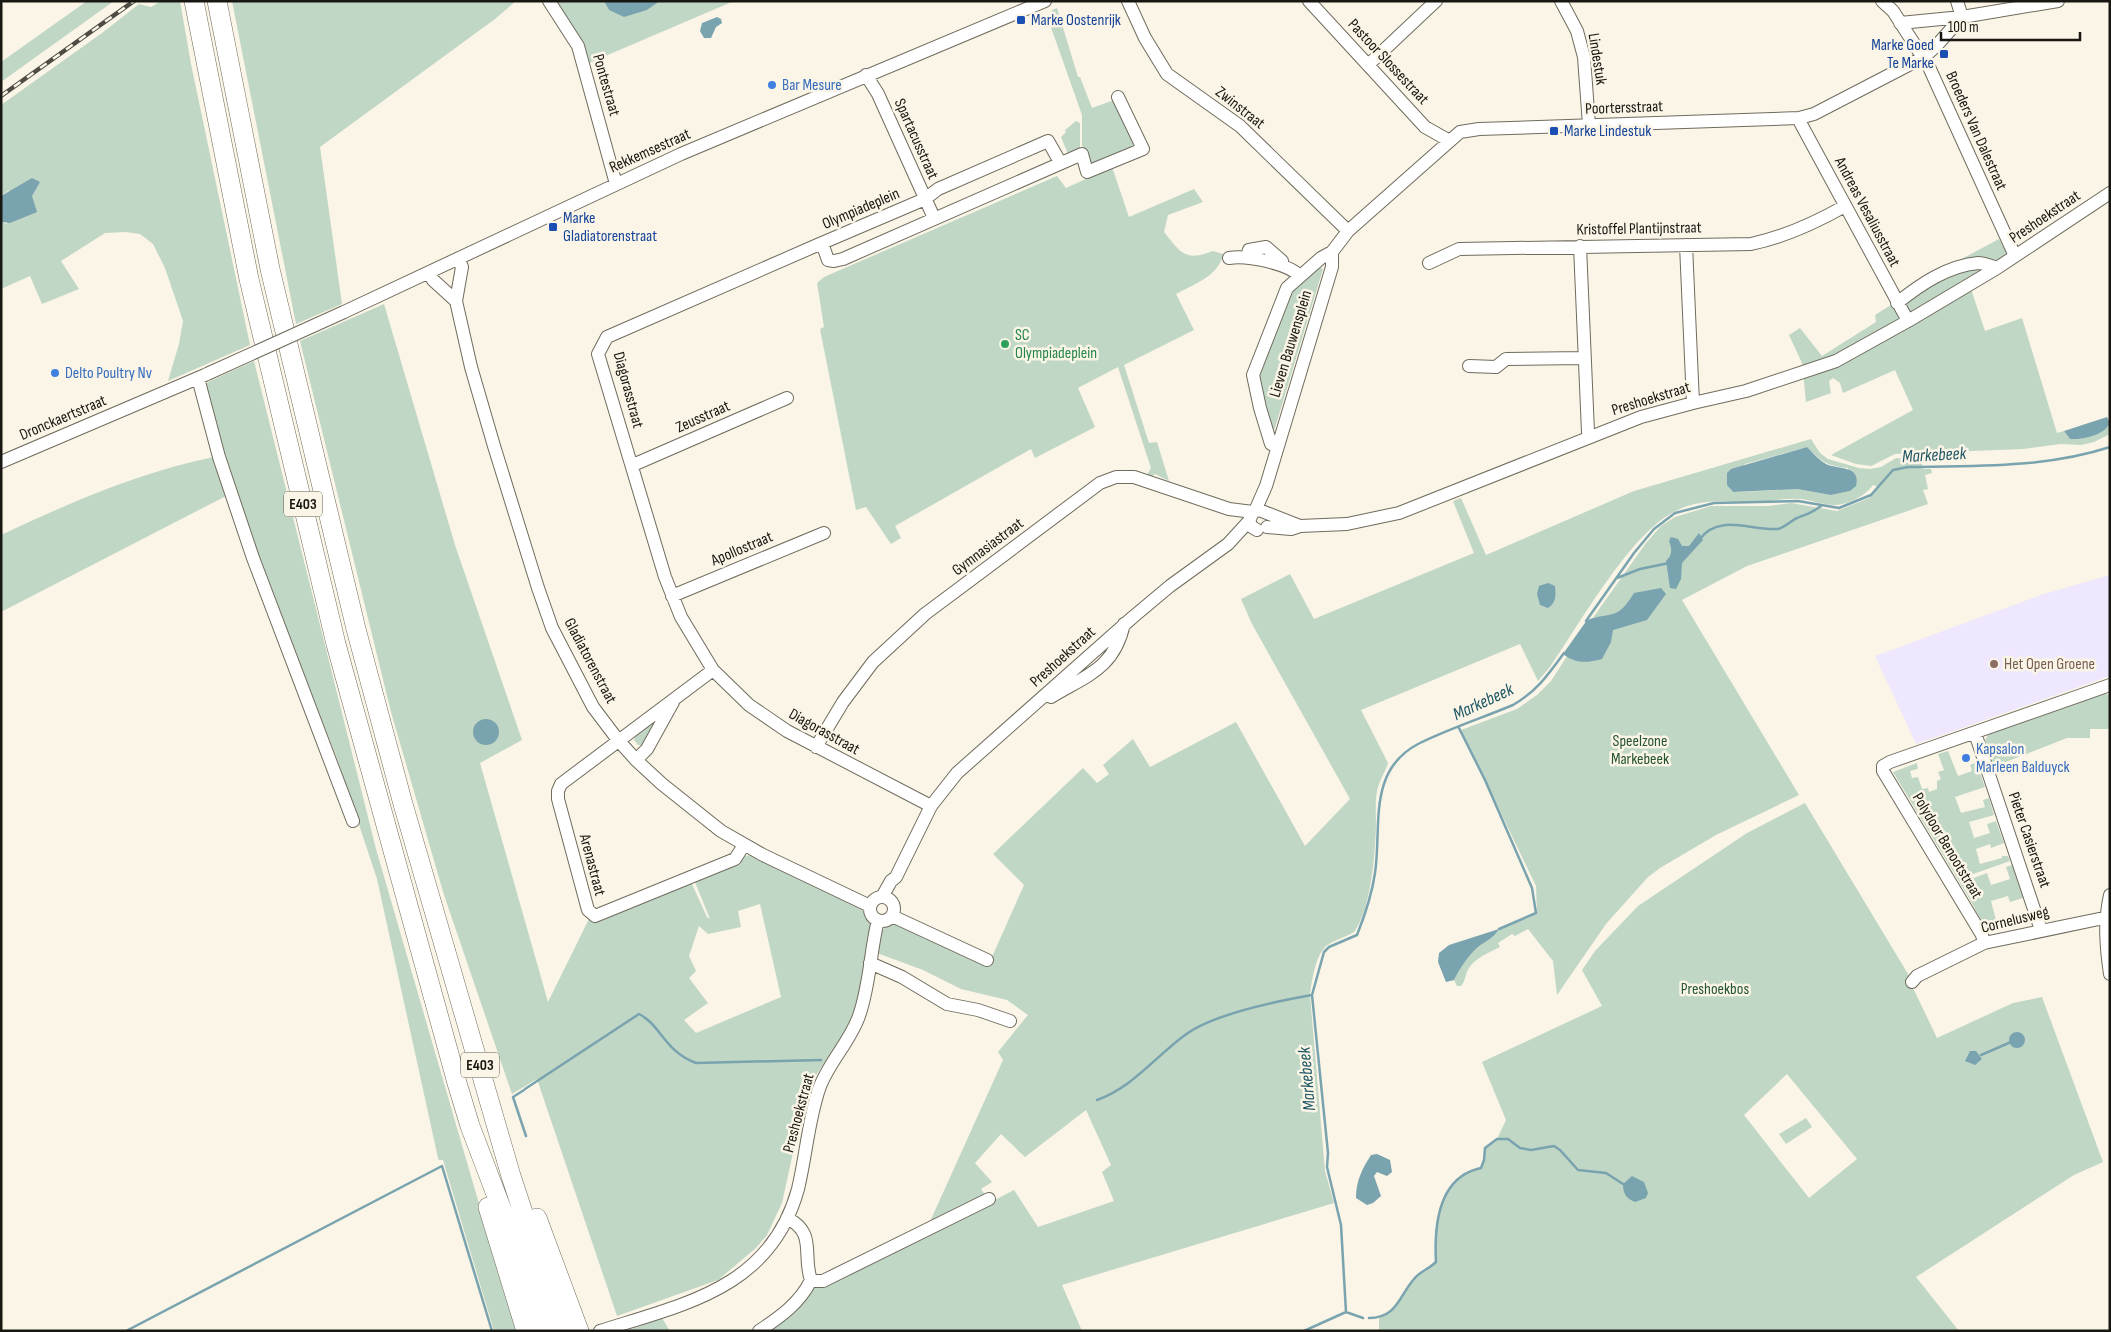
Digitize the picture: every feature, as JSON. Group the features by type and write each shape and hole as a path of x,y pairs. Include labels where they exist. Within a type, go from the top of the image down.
{"highway":[{"name":"E403","path":"194,1 249,279 336,644 470,1126 485,1196 555,1327"},
{"name":"E403","path":"218,1 270,269 354,619 403,804 511,1176 535,1213 555,1327"}],"street":[{"name":"Pontestraat","path":"549,1 578,46 616,184"},
{"name":"Rekkemsestraat","path":"275,343 430,273 616,184 870,73 1045,1"},
{"name":"Zwinstraat","path":"1128,1 1144,38 1167,74 1240,126 1348,231"},
{"name":"Pastoor Slossestraat","path":"1309,1 1426,127 1448,140"},
{"path":"1368,65 1436,1"},
{"name":"Lindestuk","path":"1561,1 1577,30 1584,57 1589,125"},
{"name":"Broeders Van Dalestraat","path":"1882,1 1893,11 1924,57 2015,256"},
{"path":"1956,1 1962,17"},
{"path":"1900,23 1931,18 1962,17 2058,1"},
{"name":"Poortersstraat","path":"1348,231 1448,140 1460,132 1479,129 1799,118 1814,114 1924,57 1937,46 1962,17"},
{"name":"Spartacusstraat","path":"870,73 877,82 878,94 925,198"},
{"name":"Olympiadeplein","path":"1060,162 1048,141 938,189 925,198 822,243 828,260 834,261 1082,154 1087,172 1143,150 1118,97"},
{"name":"Andreas Vesaliusstraat","path":"1799,118 1800,124 1908,321"},
{"name":"Preshoekstraat","path":"886,899 896,884 896,877 931,806 956,773 1124,624 1170,586 1228,544 1258,519 1291,529 1300,526 1347,524 1399,513 1590,436 1641,418 1693,402 1746,391 1836,361 1997,268 2110,193"},
{"name":"Olympiadeplein","path":"925,198 934,218"},
{"name":"Kristoffel Plantijnstraat","path":"1429,263 1459,248 1750,244 1775,238 1799,229 1845,206"},
{"name":"Lieven Bauwensplein","path":"1277,446 1271,444 1267,433 1253,375 1287,288 1320,258 1332,252 1348,231"},
{"name":"Diagorasstraat","path":"822,243 607,337 598,354 672,596 680,617 713,670 749,706 787,731 931,806"},
{"path":"1686,244 1693,402"},
{"path":"1580,246 1584,358 1588,432 1590,436"},
{"name":"Lieven Bauwensplein","path":"1258,519 1277,446 1332,267 1332,252"},
{"name":"Lieven Bauwensplein","path":"1229,258 1247,257 1281,266 1300,276"},
{"name":"Gladiatorenstraat","path":"458,259 462,267 456,301 471,367 552,628 583,690 618,740 636,760 695,811 744,844 870,906"},
{"path":"1897,303 1927,281 1950,270 1980,263 1997,268"},
{"path":"430,273 433,280 456,301"},
{"name":"Dronckaertstraat","path":"1,462 275,343"},
{"path":"1469,366 1496,367 1506,359 1584,358"},
{"path":"202,376 219,456 253,558 353,821"},
{"name":"Zeusstraat","path":"632,465 787,398"},
{"name":"Gymnasiastraat","path":"816,747 843,702 873,662 925,614 1100,483 1116,477 1134,477 1229,509 1239,517 1258,519"},
{"name":"Apollostraat","path":"672,596 824,533"},
{"path":"618,740 713,670"},
{"path":"1975,733 2110,685"},
{"path":"636,760 647,749 675,698"},
{"name":"Polydoor Benootstraat","path":"1975,733 1890,762 1883,766 1883,771 1982,935 1984,943"},
{"name":"Pieter Casierstraat","path":"1975,733 2041,930"},
{"name":"Arenastraat","path":"618,740 561,784 558,791 590,913 598,915 735,859 744,844"},
{"path":"2110,895 2106,951 2110,974"},
{"path":"874,899 886,899 894,908 892,916 886,920 878,920 872,914 870,906 874,899"},
{"path":"892,916 987,960"},
{"name":"Cornelusweg","path":"1912,982 1917,976 1984,943 2099,919 2108,920"},
{"name":"Preshoekstraat","path":"600,1331 694,1299 729,1283 764,1254 787,1218 798,1188 810,1120 819,1088 827,1070 858,1017 878,920"},
{"path":"870,963 902,978 947,1004 978,1010 1010,1020"},
{"path":"787,1218 800,1228 806,1237 808,1273 814,1282 823,1281 989,1199"},
{"path":"759,1331 796,1302 805,1292 811,1280"}],"shaded area":[{"name":"Het Open Groene","path":"2110,575 2110,676 1916,744 1875,656 2041,595"}],"green space":[{"path":"87,1 114,1 1,82 1,62"},
{"path":"161,1 180,1 191,64 250,345 168,381 179,344 183,321 165,268 153,244 140,234 126,232 105,233 61,261 79,289 42,304 30,276 1,289 1,222 7,224 9,190 1,196 1,105 102,33 139,4 151,7"},
{"path":"232,1 516,1 495,19 320,147 342,304 296,324"},
{"path":"556,1 604,1 609,10 647,10 660,1 734,1 589,63 579,38"},
{"path":"1057,8 1078,77 1080,77 1092,108 1114,100 1135,145 1133,149 1094,165 1090,163 1082,145 1082,115 1048,19 1052,10"},
{"path":"1076,121 1080,123 1080,148 1068,154 1061,137 1066,132 1065,130"},
{"name":"SC Olympiadeplein","path":"1112,167 1129,217 1194,189 1203,202 1168,215 1164,232 1184,253 1196,256 1213,251 1223,254 1221,262 1211,274 1176,294 1194,330 1124,365 1149,443 1157,442 1169,481 1155,474 1150,478 1147,475 1151,468 1118,367 1078,388 1095,427 1035,458 1031,449 895,526 901,538 891,544 866,507 856,510 820,329 824,327 817,283 824,277 1057,176 1066,188"},
{"path":"1999,239 2008,255 1912,312 1908,311 1904,302 1956,262"},
{"path":"1318,266 1323,269 1274,431 1269,428 1259,382 1264,359 1289,291"},
{"path":"1971,289 1985,331 2022,318 2057,433 2064,431 2070,439 2081,438 2096,434 2110,425 2110,434 2094,442 2081,445 2061,444 2023,449 1895,454 1871,466 1856,464 1831,455 1913,410 1895,370 1843,393 1840,383 1833,378 1829,381 1831,393 1806,402 1802,363 1789,335 1800,328 1822,356 1876,322 1875,315 1891,305 1901,316"},
{"path":"384,304 455,545 522,740 480,763 548,1002 589,919 691,882 707,917 710,919 695,882 750,855 861,908 872,921 862,989 853,1022 814,1078 794,1148 782,1203 767,1235 756,1248 718,1280 617,1316 537,1079 512,1094 444,895 391,712 300,341","holes":["760,904 781,997 696,1033 684,1020 708,1003 689,978 696,971 689,956 699,926 708,934 741,927 738,911"]},
{"path":"254,361 376,849 516,1331 494,1331 443,1160 438,1158 377,879 338,761 258,557 224,455 206,383"},
{"name":"Speelzone Markebeek","path":"1811,439 1820,453 1828,459 1859,468 1881,467 1896,458 1921,459 1923,469 1931,469 1932,473 1925,475 1928,489 1923,490 1928,504 1747,566 1682,600 1799,795 1716,835 1648,877 1606,924 1557,995 1553,961 1528,929 1515,936 1512,934 1498,943 1500,947 1475,961 1468,970 1463,984 1457,986 1454,980 1456,976 1478,947 1492,937 1499,929 1537,914 1536,886 1461,730 1517,709 1537,695 1551,681 1580,636 1646,543 1661,526 1675,517 1711,506 1768,506 1791,503 1837,511 1869,498 1878,487 1873,485 1866,493 1856,499 1839,505 1790,499 1758,502 1703,502 1682,508 1656,524 1622,561 1550,667 1538,681 1520,644 1361,710 1388,763 1376,795 1376,826 1371,881 1360,922 1354,932 1326,946 1319,956 1310,995 1325,1171 1334,1203 1062,1285 1082,1331 764,1331 816,1286 910,1244 1014,1190 1038,1227 1114,1201 1102,1172 1111,1165 1086,1110 1025,1157 1001,1134 975,1163 992,1182 981,1189 986,1196 928,1226 1003,1060 998,1052 1028,1015 1007,1000 961,989 923,970 877,953 881,932 888,924 896,924 988,966 1024,885 993,854 1083,768 1097,783 1109,774 1103,765 1133,739 1150,767 1236,722 1305,846 1350,799 1252,624 1241,599 1290,574 1314,619 1474,553 1453,501 1461,498 1486,555 1634,491","holes":["1807,447 1821,460 1835,466 1848,468 1850,491 1831,495 1797,489 1739,492 1733,492 1730,489 1745,464"]},
{"path":"214,457 226,496 1,612 1,535 53,511 132,480 186,463"},
{"path":"2094,695 2110,695 2110,729 2090,729 2090,738 2067,738 1993,767 1985,741 1989,732"},
{"path":"657,719 643,745 638,745 634,740 636,735"},
{"path":"1948,751 1958,776 1972,771 1970,765 1976,762 1985,787 1955,797 1961,813 1985,807 1983,800 1989,798 1994,815 1969,822 1974,838 1990,833 1987,824 1996,821 2004,843 1991,848 1990,844 1976,849 1980,864 2002,858 2002,856 2008,856 2010,861 1962,878 1963,882 1987,873 1991,885 2010,879 2006,867 2012,865 2023,898 2010,902 2008,896 1991,901 1996,920 2013,916 2016,926 1987,932 1972,903 1893,772 1917,763 1918,769 1910,771 1912,778 1918,777 1922,789 1928,788 1929,792 1937,789 1937,781 1941,779 1938,772 1944,770 1938,754"},
{"name":"Preshoekbos","path":"1805,803 1908,974 1937,1038 2013,1003 2042,997 2103,1162 2074,1175 1916,1277 1959,1331 1379,1331 1379,1318 1395,1308 1415,1277 1429,1269 1436,1262 1438,1219 1447,1192 1456,1181 1467,1173 1481,1168 1485,1148 1497,1139 1506,1120 1482,1062 1602,1006 1582,970 1595,951 1638,906 1747,833","holes":["1787,1074 1857,1159 1809,1198 1744,1115"]},
{"path":"1806,1118 1812,1127 1786,1144 1779,1134"},
{"path":"662,1318 670,1331 627,1331"}],"water":[{"path":"604,1 660,1 647,10 624,17 609,10"},
{"path":"717,17 721,19 722,23 716,27 711,38 704,38 700,31 702,23"},
{"path":"32,178 40,182 32,196 37,212 10,223 1,222 1,196"},
{"path":"2107,417 2110,423 2103,431 2093,436 2070,439 2064,431"},
{"path":"1807,447 1826,464 1852,471 1857,479 1856,486 1850,491 1831,495 1797,489 1733,492 1727,485 1727,473 1731,469"},
{"path":"1699,533 1703,540 1682,563 1681,579 1676,589 1670,588 1666,561 1671,554 1669,541 1671,537 1678,539 1682,546 1689,546"},
{"path":"1548,583 1555,586 1555,598 1548,608 1540,605 1537,594 1539,586"},
{"path":"1661,588 1666,594 1647,620 1613,630 1611,642 1602,659 1582,662 1572,660 1563,654 1587,620 1614,614 1623,608 1634,593"},
{"path":"486,719 495,723 499,732 495,741 486,745 477,741 473,732 477,723"},
{"path":"1499,929 1471,954 1454,980 1446,982 1438,962 1439,953 1449,945"},
{"path":"2017,1032 2025,1040 2017,1048 2009,1040"},
{"path":"1970,1051 1976,1051 1982,1059 1975,1065 1965,1061"},
{"path":"1377,1154 1390,1160 1392,1172 1387,1176 1377,1172 1374,1176 1381,1196 1373,1203 1367,1205 1356,1198 1357,1186 1360,1175 1371,1155"},
{"path":"1632,1176 1644,1182 1648,1193 1646,1198 1635,1202 1624,1193 1623,1187 1623,1184"}],"waterway":[{"name":"Markebeek","path":"1586,621 1634,553 1654,529 1675,513 1714,503 1798,501 1839,508 1871,495 1893,470 1908,467 1984,466 2035,462 2061,459 2110,447"},
{"path":"1700,539 1708,531 1726,525 1780,529 1794,519 1821,506"},
{"path":"1617,578 1640,569 1669,563"},
{"name":"Markebeek","path":"1304,1331 1346,1312 1341,1225 1327,1167 1328,1153 1312,995 1324,952 1329,947 1357,935 1365,912 1375,873 1378,819 1384,784 1391,769 1402,755 1418,744 1521,700 1547,675 1564,653"},
{"path":"1459,728 1485,780 1532,888 1536,913 1499,929"},
{"path":"1097,1100 1133,1080 1174,1044 1197,1027 1246,1009 1312,995"},
{"path":"525,1089 639,1014 653,1025 677,1052 696,1063 821,1060"},
{"path":"1981,1055 2011,1042"},
{"path":"524,1090 513,1097 526,1136"},
{"path":"1369,1318 1378,1317 1392,1310 1416,1277 1436,1262 1438,1219 1447,1192 1456,1181 1467,1173 1481,1168 1485,1148 1497,1139 1508,1139 1520,1148 1531,1150 1554,1146 1578,1170 1606,1173 1623,1184"},
{"path":"126,1331 442,1166 492,1331"},
{"path":"1346,1312 1363,1318"}],"railway":[{"path":"1,96 134,1"}],"place":[{"name":"Marke Oostenrijk","path":"1021,20"},
{"name":"Marke Goed Te Marke","path":"1944,54"},
{"name":"Bar Mesure","path":"772,85"},
{"name":"Marke Lindestuk","path":"1554,131"},
{"name":"Marke Gladiatorenstraat","path":"553,227"},
{"name":"SC Olympiadeplein","path":"1005,344"},
{"name":"Delto Poultry Nv","path":"55,373"},
{"name":"Het Open Groene","path":"1994,664"},
{"name":"Kapsalon Marleen Balduyck","path":"1966,758"}]}
